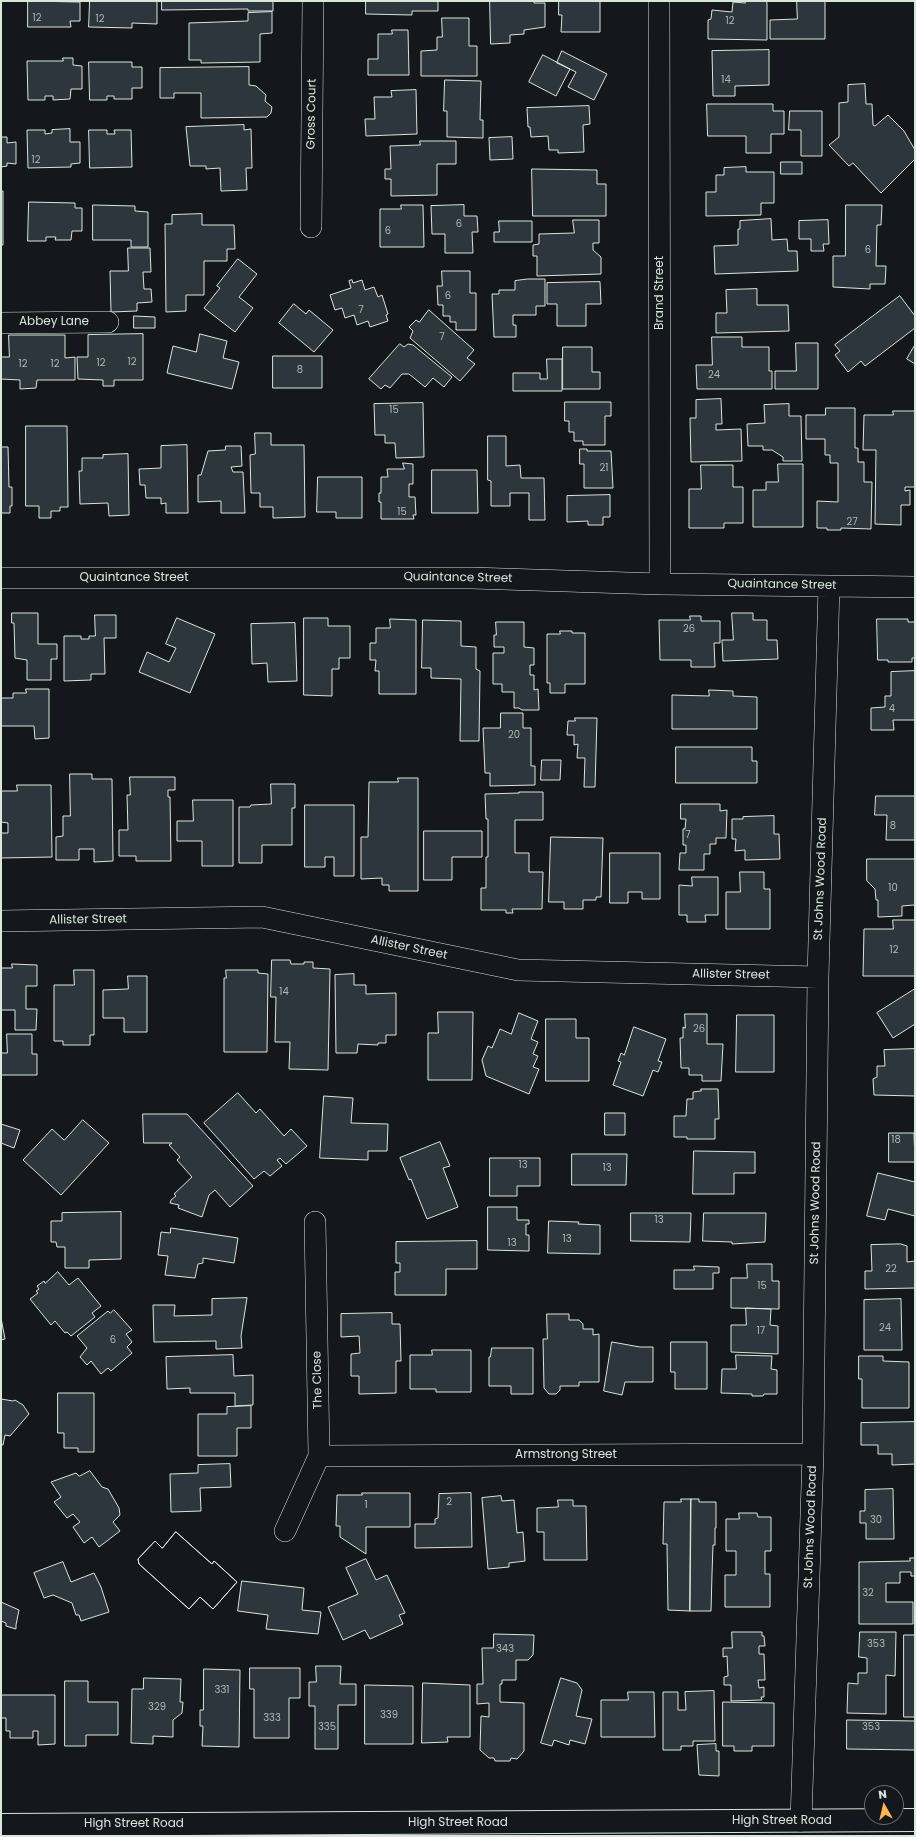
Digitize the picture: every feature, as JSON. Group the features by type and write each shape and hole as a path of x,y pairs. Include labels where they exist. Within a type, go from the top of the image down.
{"main road":[{"name":"High Street Road","path":"1,1825 915,1820"}],"street":[{"name":"Gross Court","path":"311,227 313,1"},
{"name":"Brand Street","path":"660,1 660,584"},
{"name":"Abbey Lane","path":"1,323 108,322"},
{"name":"Quaintance Street","path":"1,578 472,578 660,584 915,587"},
{"name":"St Johns Wood Road","path":"801,1821 813,1454 818,977 829,586"},
{"name":"Allister Street","path":"1,921 262,917 518,970 818,977"},
{"name":"The Close","path":"285,1531 319,1456 315,1222"},
{"name":"Armstrong Street","path":"319,1456 813,1454"}],"building":[{"path":"28,1 80,2 80,21 70,21 71,27 28,27"},
{"path":"90,1 157,1 157,24 132,23 132,28 89,27"},
{"path":"162,1 273,1 273,11 248,11 248,9 162,10"},
{"path":"366,1 438,1 438,11 412,11 412,15 366,14"},
{"path":"490,1 534,1 534,3 545,3 545,27 524,30 524,34 510,35 510,43 491,44"},
{"path":"559,1 600,1 600,32 561,32 562,15 559,15"},
{"path":"745,1 766,1 767,40 708,39 708,20 711,19 712,10 732,12 733,2 745,3"},
{"path":"797,1 825,1 825,39 770,39 770,20 797,19"},
{"path":"272,12 272,33 260,34 260,62 201,63 201,60 189,60 189,23 248,21 248,13"},
{"path":"442,18 469,18 469,46 477,46 477,76 421,76 421,51 437,50 437,37 442,37"},
{"path":"392,30 408,30 409,75 368,75 368,59 378,59 378,34 392,34"},
{"path":"769,50 769,85 735,86 735,96 713,96 712,51"},
{"path":"562,51 607,74 594,100 568,87 576,72 557,63"},
{"path":"543,55 570,69 556,96 529,82"},
{"path":"63,58 73,58 73,65 82,66 82,89 71,89 70,99 53,100 53,96 45,96 45,100 28,100 27,61 63,61"},
{"path":"89,62 132,62 132,67 142,67 142,88 132,88 132,99 114,99 114,96 107,96 107,100 90,100"},
{"path":"249,67 249,85 256,86 266,95 265,101 272,107 271,113 267,117 201,118 201,93 174,93 174,98 160,98 160,68"},
{"path":"445,80 481,81 480,120 483,120 483,138 447,137 447,111 444,111"},
{"path":"865,84 866,104 872,104 873,125 875,126 888,115 904,131 915,150 915,159 881,193 853,163 849,166 829,145 839,137 839,103 848,102 848,85"},
{"path":"416,90 417,134 366,136 365,119 375,119 374,97 392,97 391,91"},
{"path":"707,104 773,104 773,111 784,111 784,134 771,134 771,153 746,153 746,136 708,136"},
{"path":"589,106 590,124 583,125 584,152 558,153 558,150 549,150 548,136 531,137 530,127 528,127 527,108"},
{"path":"790,111 822,111 822,156 801,156 801,130 789,130"},
{"path":"244,125 244,130 251,129 252,168 246,168 247,190 221,191 220,168 206,169 206,166 190,166 186,127"},
{"path":"70,129 70,142 80,142 80,163 71,164 71,167 28,168 27,130 45,130 45,134 52,133 52,130"},
{"path":"89,130 107,130 107,134 115,134 114,130 131,130 132,167 90,168"},
{"path":"1,137 7,137 7,143 16,142 16,164 7,163 7,166 1,167"},
{"path":"512,137 513,159 490,160 489,138"},
{"path":"420,141 456,141 456,164 437,164 437,195 391,196 391,179 385,179 385,169 391,169 390,146 420,145"},
{"path":"781,162 802,162 802,174 781,174"},
{"path":"746,167 746,172 774,172 774,203 761,203 761,215 706,216 706,192 716,192 716,175 724,175 724,168"},
{"path":"532,169 597,170 597,184 606,184 606,216 533,216"},
{"path":"1,191 3,191 3,245 1,245"},
{"path":"29,202 75,203 75,208 82,208 82,231 72,231 71,240 55,240 56,237 46,237 46,241 28,241"},
{"path":"93,205 135,206 135,211 148,212 148,247 131,247 131,240 93,240"},
{"path":"401,205 423,205 424,247 380,247 380,209 401,209"},
{"path":"464,205 464,216 477,216 478,232 472,232 473,253 445,253 445,234 432,234 431,206"},
{"path":"846,205 882,205 881,225 877,225 876,266 886,266 885,284 870,284 870,289 833,287 833,256 845,256"},
{"path":"202,214 202,225 234,225 235,249 227,249 227,261 204,261 204,295 186,295 186,311 166,312 165,224 172,224 172,215"},
{"path":"771,219 772,240 787,239 788,251 797,251 798,271 715,274 714,246 738,245 738,229 740,229 740,221"},
{"path":"573,220 599,220 599,243 593,243 593,250 601,257 601,274 537,276 537,256 533,256 533,245 539,244 539,234 574,233"},
{"path":"828,220 829,244 823,244 824,251 811,251 811,239 799,239 799,221"},
{"path":"499,221 532,221 532,242 494,242 494,232 499,232"},
{"path":"128,248 150,248 151,272 143,272 144,289 151,289 152,302 137,303 137,311 111,312 110,271 128,271"},
{"path":"238,259 257,274 239,297 253,308 235,332 204,308 220,288 217,286"},
{"path":"442,271 470,271 470,293 476,293 476,330 456,330 456,322 450,322 450,316 443,316 443,305 438,305 437,286 442,286"},
{"path":"545,279 545,306 536,306 536,315 513,315 513,325 516,325 516,337 494,337 492,294 499,294 499,290 515,290 515,281"},
{"path":"352,280 353,283 362,280 365,290 374,287 378,297 382,295 388,314 386,315 388,321 370,327 368,321 357,325 354,315 345,318 342,308 335,310 330,295 351,288 349,281"},
{"path":"600,282 601,304 586,304 586,326 557,326 557,304 547,304 547,283"},
{"path":"757,289 757,305 788,305 789,331 716,333 716,313 727,313 726,290"},
{"path":"900,296 915,316 915,328 865,366 861,361 848,372 835,355 840,351 835,345"},
{"path":"294,304 306,314 309,310 333,330 314,352 279,323"},
{"path":"429,310 474,350 467,358 475,364 460,381 410,338 413,331 409,327 416,320 419,322"},
{"path":"134,316 155,317 155,328 134,328"},
{"path":"143,334 143,380 114,380 114,386 103,386 103,380 78,379 77,357 88,357 88,335"},
{"path":"200,334 227,341 223,358 239,362 232,389 167,373 173,346 196,352"},
{"path":"9,335 65,335 65,358 75,357 75,380 37,380 36,388 20,389 20,380 1,379 1,357 9,357"},
{"path":"712,337 742,337 742,347 769,347 769,371 772,371 772,389 697,389 696,365 712,365"},
{"path":"796,343 818,343 818,389 775,389 775,371 796,371"},
{"path":"400,344 404,347 408,344 413,345 452,377 444,387 433,378 425,387 409,374 402,374 390,388 385,385 381,389 369,379"},
{"path":"915,345 915,364 907,359"},
{"path":"563,347 592,347 592,372 600,372 600,389 563,389"},
{"path":"273,356 322,356 322,388 273,388"},
{"path":"547,359 562,359 562,391 513,391 513,373 540,373 540,379 547,379"},
{"path":"721,399 722,424 716,424 716,430 741,429 742,461 691,462 690,418 696,418 696,400"},
{"path":"565,402 611,402 611,416 605,416 605,445 583,445 583,441 574,441 574,432 569,432 569,421 565,421"},
{"path":"423,403 424,457 396,458 395,443 385,443 385,435 375,435 374,404"},
{"path":"789,404 789,416 801,416 802,461 783,461 783,457 772,450 763,450 763,446 748,446 747,424 765,423 764,405"},
{"path":"826,408 855,408 855,448 858,448 858,462 864,462 864,482 872,482 871,529 841,528 841,530 827,530 827,528 817,528 817,501 838,502 838,463 830,463 830,455 825,455 825,439 806,439 806,415 825,415"},
{"path":"893,411 915,411 915,487 905,487 905,491 910,490 910,505 901,505 901,525 875,524 876,450 863,450 864,415 893,415"},
{"path":"26,426 67,426 68,507 60,507 60,511 51,511 51,518 39,518 39,506 26,506"},
{"path":"255,433 271,433 271,445 304,445 305,517 273,518 273,507 260,507 260,493 251,493 250,455 255,454"},
{"path":"488,436 506,436 506,466 520,465 521,478 544,478 545,520 529,520 529,493 510,493 510,506 491,506 491,481 488,480"},
{"path":"187,445 188,513 166,513 166,503 161,504 161,498 146,498 145,485 140,485 139,469 161,468 161,446"},
{"path":"226,446 241,446 242,466 231,467 233,472 243,472 245,513 221,513 221,501 198,502 198,475 201,475 208,451 225,450"},
{"path":"1,447 8,447 9,487 12,487 12,506 10,506 10,513 1,513"},
{"path":"580,449 587,449 587,451 611,451 613,488 584,488 584,464 580,464"},
{"path":"128,454 129,515 109,516 108,503 80,504 79,471 82,471 82,458 103,458 103,455"},
{"path":"403,463 413,464 413,484 409,484 409,497 415,497 416,515 413,515 414,519 381,519 381,502 379,502 379,493 381,493 381,477 388,477 387,469 404,469"},
{"path":"778,464 803,464 803,527 753,527 753,490 766,490 766,482 778,482"},
{"path":"701,465 733,465 733,487 743,487 743,523 724,523 724,528 689,528 689,489 701,489"},
{"path":"432,470 477,470 478,513 432,513"},
{"path":"318,477 362,477 362,518 336,518 336,512 317,512"},
{"path":"610,495 610,517 603,517 603,525 588,525 588,521 567,522 567,496"},
{"path":"12,613 38,613 38,644 57,644 57,659 51,659 51,680 27,680 27,660 15,658 14,623 12,623"},
{"path":"732,613 753,613 753,620 767,620 767,640 777,640 778,659 723,661 722,640 733,640"},
{"path":"95,615 116,615 116,638 104,638 105,674 91,674 91,680 64,681 64,636 81,636 81,639 89,639 89,636 95,636"},
{"path":"690,616 701,616 701,621 720,621 720,643 714,643 715,667 691,667 691,660 660,660 659,620 690,620"},
{"path":"177,618 215,634 190,693 139,672 147,652 169,662 176,648 166,644"},
{"path":"304,618 328,618 328,626 350,626 350,658 339,658 339,669 332,669 332,696 304,695"},
{"path":"390,619 416,620 416,694 379,694 379,671 375,671 376,660 370,660 370,643 376,643 376,628 390,628"},
{"path":"877,619 908,619 908,622 915,622 915,658 912,658 912,662 888,662 888,660 878,660"},
{"path":"423,620 461,621 461,646 476,647 476,669 480,671 479,741 460,741 461,679 431,678 431,668 422,668"},
{"path":"496,622 524,622 524,647 534,648 534,665 530,665 530,675 534,675 534,690 538,689 539,710 522,710 519,708 514,708 514,692 502,692 502,684 493,684 493,653 504,653 504,647 494,647"},
{"path":"295,623 297,681 268,682 267,663 252,664 251,624"},
{"path":"560,631 585,633 585,684 565,684 565,693 550,693 550,683 547,683 547,634 560,634"},
{"path":"915,671 915,720 893,720 894,730 871,730 871,708 885,707 885,696 891,696 891,672"},
{"path":"26,689 49,689 49,738 35,739 34,726 1,726 1,698 13,698 13,693 26,693"},
{"path":"709,690 733,691 733,696 757,697 757,729 672,729 672,695 709,696"},
{"path":"501,713 523,713 523,728 531,728 531,766 535,766 535,785 490,786 490,773 485,773 483,728 500,728"},
{"path":"575,718 597,718 595,787 584,787 585,758 577,758 578,744 574,745 574,735 567,735 568,721 575,721"},
{"path":"676,747 752,747 752,761 757,761 757,783 676,783"},
{"path":"542,760 561,760 560,780 541,780"},
{"path":"70,774 92,774 92,779 112,779 113,861 94,862 94,849 79,849 79,860 56,860 56,837 63,836 63,816 70,816"},
{"path":"130,777 175,777 175,790 168,790 168,797 170,797 171,861 136,861 136,856 119,856 119,830 128,830 127,795 130,795"},
{"path":"398,778 418,778 418,891 389,891 389,885 382,885 382,878 361,879 361,837 368,837 369,782 398,782"},
{"path":"271,784 295,784 295,808 292,808 292,845 262,845 262,863 239,863 239,807 271,804"},
{"path":"17,785 51,785 52,857 1,858 1,833 8,833 8,823 1,822 1,791 17,791"},
{"path":"543,792 543,820 515,820 515,853 529,853 529,872 543,872 542,909 512,909 513,913 506,913 506,910 481,910 481,888 486,888 486,857 488,857 488,819 486,819 485,794"},
{"path":"876,796 915,796 915,840 886,840 887,815 875,815"},
{"path":"193,800 233,800 233,866 202,866 202,841 177,841 177,821 193,821"},
{"path":"681,804 720,804 720,811 727,810 726,838 716,838 716,844 710,844 710,854 704,854 704,870 679,870 680,853 686,853 686,845 683,845 683,829 685,829 686,819 681,819"},
{"path":"305,805 354,805 354,876 334,876 334,857 325,857 325,867 305,867"},
{"path":"774,816 774,834 779,834 780,859 745,860 745,850 735,851 736,839 732,839 732,819 743,819 743,817"},
{"path":"424,831 482,831 482,857 452,857 452,880 424,880"},
{"path":"551,837 603,838 601,897 596,897 596,900 583,900 583,909 564,909 564,902 549,902"},
{"path":"610,853 660,853 660,899 642,899 642,892 628,892 628,903 610,903"},
{"path":"867,859 915,859 915,904 902,906 902,916 878,917 878,900 876,900 875,889 867,881"},
{"path":"740,872 764,872 764,889 770,889 770,929 726,929 726,892 740,892"},
{"path":"692,877 718,877 718,915 705,915 706,922 687,922 687,915 679,915 679,885 692,886"},
{"path":"893,920 915,920 915,976 863,976 864,929 893,929"},
{"path":"272,960 290,960 291,964 313,962 313,968 330,969 328,1070 289,1069 290,1042 275,1042 276,997 271,997"},
{"path":"12,964 37,965 37,986 26,986 26,1009 37,1009 36,1030 15,1030 15,1010 1,1010 1,968 12,968"},
{"path":"74,970 94,970 94,1035 90,1035 90,1045 63,1045 63,1041 54,1041 54,985 74,985"},
{"path":"226,970 258,970 258,973 268,974 267,1052 224,1052 224,978 226,978"},
{"path":"354,974 354,985 366,985 366,994 396,993 396,1035 386,1035 386,1043 378,1043 378,1045 358,1044 357,1053 336,1053 335,975"},
{"path":"128,976 147,976 147,1032 124,1032 124,1018 103,1018 103,990 128,989"},
{"path":"915,989 915,1024 893,1038 877,1013"},
{"path":"438,1012 473,1012 472,1080 428,1080 428,1033 438,1033"},
{"path":"519,1013 538,1021 531,1039 538,1042 533,1054 538,1056 533,1067 539,1069 529,1094 486,1076 482,1060 488,1046 492,1048 500,1029 511,1034"},
{"path":"685,1014 707,1014 707,1044 723,1044 721,1081 702,1081 702,1075 689,1075 689,1068 681,1068 680,1038 683,1038"},
{"path":"737,1015 774,1015 774,1072 736,1072"},
{"path":"546,1019 576,1019 576,1038 589,1038 589,1081 546,1081"},
{"path":"634,1027 666,1039 658,1061 662,1062 658,1072 653,1070 643,1096 613,1085 621,1062 618,1061 621,1053 624,1055"},
{"path":"7,1034 32,1034 32,1054 37,1054 37,1075 1,1075 1,1053 7,1053"},
{"path":"915,1049 915,1096 874,1095 873,1079 877,1077 877,1066 885,1066 884,1050"},
{"path":"701,1089 718,1089 719,1119 715,1119 715,1139 687,1139 687,1137 674,1137 674,1116 686,1116 687,1099 693,1099 693,1092 701,1091"},
{"path":"238,1093 256,1113 260,1109 284,1136 291,1129 307,1146 286,1164 280,1158 277,1160 282,1166 270,1176 264,1171 254,1179 204,1123"},
{"path":"324,1096 353,1098 351,1123 388,1124 387,1151 368,1151 368,1160 320,1158"},
{"path":"605,1113 625,1113 625,1135 605,1135"},
{"path":"143,1114 187,1114 253,1186 230,1207 215,1190 209,1195 202,1217 178,1208 179,1205 170,1203 176,1196 174,1194 192,1177 177,1160 180,1157 169,1145 172,1143 144,1143"},
{"path":"83,1120 109,1143 61,1195 23,1160 52,1129 64,1140"},
{"path":"1,1124 20,1130 14,1148 1,1143"},
{"path":"889,1133 914,1133 915,1162 889,1162"},
{"path":"440,1142 450,1166 443,1168 458,1207 427,1219 411,1179 409,1180 400,1158"},
{"path":"694,1151 755,1152 755,1173 734,1173 734,1194 693,1194"},
{"path":"572,1154 627,1154 626,1185 572,1185"},
{"path":"490,1158 540,1158 540,1186 517,1186 517,1196 490,1196"},
{"path":"878,1173 915,1182 915,1216 888,1209 885,1220 867,1216"},
{"path":"488,1207 517,1207 517,1220 529,1220 529,1224 526,1224 526,1235 529,1235 529,1251 488,1250"},
{"path":"121,1212 121,1259 89,1260 89,1268 65,1268 65,1247 57,1247 56,1242 51,1242 51,1221 62,1221 62,1213"},
{"path":"631,1213 691,1213 690,1242 631,1241"},
{"path":"704,1213 766,1213 765,1242 732,1244 732,1242 703,1241"},
{"path":"549,1221 579,1222 578,1224 600,1225 600,1254 548,1253"},
{"path":"171,1228 238,1238 234,1263 203,1258 203,1263 198,1264 195,1278 165,1275 168,1256 158,1255 161,1232 170,1233"},
{"path":"477,1241 477,1269 446,1269 446,1295 395,1295 395,1272 400,1272 400,1263 396,1263 396,1242"},
{"path":"901,1244 907,1246 907,1262 915,1261 915,1288 865,1289 865,1271 872,1271 871,1245"},
{"path":"747,1264 772,1264 772,1281 779,1281 779,1309 731,1308 731,1278 747,1278"},
{"path":"694,1266 719,1267 719,1273 713,1273 713,1289 674,1289 674,1270 694,1270"},
{"path":"58,1272 69,1285 78,1278 101,1306 92,1313 95,1317 71,1336 67,1332 65,1333 55,1321 51,1325 30,1299 38,1293 36,1291 39,1289 37,1286 44,1281 45,1283"},
{"path":"247,1298 241,1336 242,1348 216,1349 216,1341 154,1342 153,1305 175,1305 174,1316 212,1315 212,1299"},
{"path":"901,1299 902,1350 864,1350 864,1300"},
{"path":"746,1308 771,1309 770,1325 778,1326 778,1354 731,1352 731,1325 746,1325"},
{"path":"114,1310 132,1330 126,1334 132,1342 127,1347 132,1353 111,1371 108,1368 101,1374 91,1361 87,1365 80,1357 87,1348 77,1336 108,1311 110,1313"},
{"path":"392,1313 392,1324 400,1324 401,1361 396,1361 396,1393 359,1394 359,1376 351,1376 351,1354 360,1353 359,1336 341,1337 341,1314"},
{"path":"547,1314 569,1314 569,1320 579,1320 583,1324 583,1329 593,1329 593,1335 599,1334 599,1382 579,1382 579,1386 560,1386 560,1390 556,1394 549,1394 544,1388 543,1339 547,1339"},
{"path":"1,1318 5,1339 1,1340"},
{"path":"612,1342 640,1347 653,1347 653,1382 625,1382 622,1395 604,1391"},
{"path":"671,1342 707,1342 707,1389 675,1389 675,1372 671,1372"},
{"path":"492,1348 533,1348 533,1394 511,1394 511,1386 489,1386 489,1357"},
{"path":"432,1350 471,1350 471,1392 436,1392 436,1389 410,1389 410,1355 432,1355"},
{"path":"233,1355 234,1376 253,1375 253,1405 235,1406 235,1393 190,1393 190,1388 167,1389 166,1357"},
{"path":"736,1355 772,1356 771,1369 777,1370 777,1394 752,1396 752,1394 721,1393 722,1369 736,1369"},
{"path":"859,1356 883,1356 883,1361 909,1362 909,1408 862,1408 862,1379 859,1379"},
{"path":"58,1393 94,1393 94,1452 78,1452 78,1448 64,1448 64,1433 58,1433"},
{"path":"1,1399 15,1400 23,1405 29,1414 10,1436 5,1435 3,1445 1,1445"},
{"path":"251,1406 251,1428 237,1428 237,1456 198,1456 198,1414 227,1414 227,1407"},
{"path":"915,1422 915,1464 892,1465 892,1454 878,1454 878,1445 861,1445 861,1423"},
{"path":"230,1464 231,1487 200,1488 201,1511 171,1512 170,1474 198,1473 198,1465"},
{"path":"90,1471 102,1487 108,1489 119,1508 120,1515 113,1522 120,1531 99,1547 92,1537 84,1543 73,1527 80,1522 73,1514 67,1518 54,1502 61,1497 51,1482 76,1473 79,1476"},
{"path":"893,1489 894,1539 866,1539 866,1523 860,1523 860,1511 865,1511 865,1490"},
{"path":"362,1493 410,1493 410,1527 366,1527 366,1554 340,1537 340,1526 336,1526 337,1495 362,1495"},
{"path":"471,1493 472,1547 415,1548 415,1524 435,1524 435,1519 438,1518 439,1494"},
{"path":"501,1496 502,1501 514,1500 517,1533 523,1532 525,1561 509,1563 509,1567 488,1569 482,1498"},
{"path":"681,1499 691,1499 690,1611 668,1610 667,1544 663,1544 664,1502 681,1502"},
{"path":"691,1499 699,1499 699,1502 716,1502 711,1611 690,1611"},
{"path":"558,1500 573,1500 573,1506 586,1506 587,1560 544,1560 544,1532 537,1532 537,1508 558,1507"},
{"path":"739,1513 757,1513 758,1517 771,1517 771,1551 765,1551 765,1574 770,1574 770,1607 725,1607 725,1575 736,1575 736,1551 726,1551 726,1519 739,1519"},
{"path":"176,1532 212,1564 214,1561 237,1582 213,1609 200,1597 189,1609 139,1564 138,1559 155,1541 162,1548"},
{"path":"176,1532 212,1564 214,1561 237,1582 213,1609 200,1597 189,1609 139,1564 138,1559 155,1541 162,1548"},
{"path":"910,1558 915,1558 915,1576 911,1576 911,1572 900,1572 900,1583 886,1583 886,1602 913,1602 913,1624 859,1624 859,1562 910,1561"},
{"path":"366,1559 376,1580 387,1575 405,1613 399,1615 403,1624 370,1639 365,1630 343,1640 328,1607 358,1594 346,1568"},
{"path":"63,1562 71,1582 94,1573 101,1587 109,1612 81,1621 79,1615 76,1615 72,1603 53,1595 44,1598 34,1573"},
{"path":"242,1581 304,1588 302,1610 321,1612 318,1634 266,1629 268,1615 238,1611"},
{"path":"1,1602 19,1610 16,1629 6,1626 6,1623 1,1621"},
{"path":"732,1632 762,1632 762,1636 764,1636 765,1646 759,1646 759,1654 764,1654 765,1680 758,1680 759,1688 764,1687 764,1697 761,1697 762,1700 731,1701 731,1685 724,1685 724,1677 728,1676 727,1656 723,1657 723,1648 732,1648"},
{"path":"860,1632 896,1632 895,1676 886,1675 886,1714 847,1713 848,1683 858,1684 858,1673 867,1673 867,1658 859,1657"},
{"path":"494,1634 534,1635 533,1655 528,1660 516,1660 516,1680 502,1680 502,1684 500,1684 500,1702 524,1703 524,1751 517,1759 511,1758 510,1761 495,1761 494,1758 489,1758 480,1750 481,1716 489,1717 489,1703 477,1704 477,1684 483,1684 482,1648 493,1648"},
{"path":"904,1635 915,1635 915,1717 904,1717"},
{"path":"316,1666 341,1666 340,1684 356,1684 356,1705 338,1705 338,1749 315,1749 315,1706 309,1706 309,1682 316,1682"},
{"path":"250,1668 300,1668 300,1698 289,1698 289,1738 254,1738 254,1689 250,1689"},
{"path":"204,1669 240,1670 239,1747 202,1746 203,1726 200,1726 200,1710 203,1710"},
{"path":"144,1678 181,1679 180,1702 183,1702 182,1713 173,1720 173,1737 153,1736 153,1744 131,1743 132,1689 143,1689"},
{"path":"561,1678 577,1683 582,1690 576,1716 592,1719 585,1744 570,1740 569,1745 554,1740 552,1746 541,1743"},
{"path":"65,1681 88,1681 88,1702 118,1702 118,1735 86,1735 86,1746 65,1746"},
{"path":"423,1683 470,1685 470,1737 447,1737 448,1742 422,1743"},
{"path":"365,1685 413,1686 413,1744 365,1744"},
{"path":"714,1691 715,1741 693,1741 693,1746 681,1746 681,1750 663,1750 663,1692 678,1692 678,1710 686,1710 685,1692"},
{"path":"628,1692 654,1692 655,1737 601,1737 601,1700 628,1700"},
{"path":"1,1695 55,1695 55,1744 38,1745 38,1731 33,1731 33,1738 10,1738 10,1731 6,1731 6,1718 1,1718"},
{"path":"723,1702 774,1703 774,1746 752,1746 752,1751 734,1751 734,1746 723,1746"},
{"path":"847,1720 915,1721 915,1750 847,1749"},
{"path":"716,1744 716,1751 719,1751 719,1776 699,1775 697,1745"}]}
